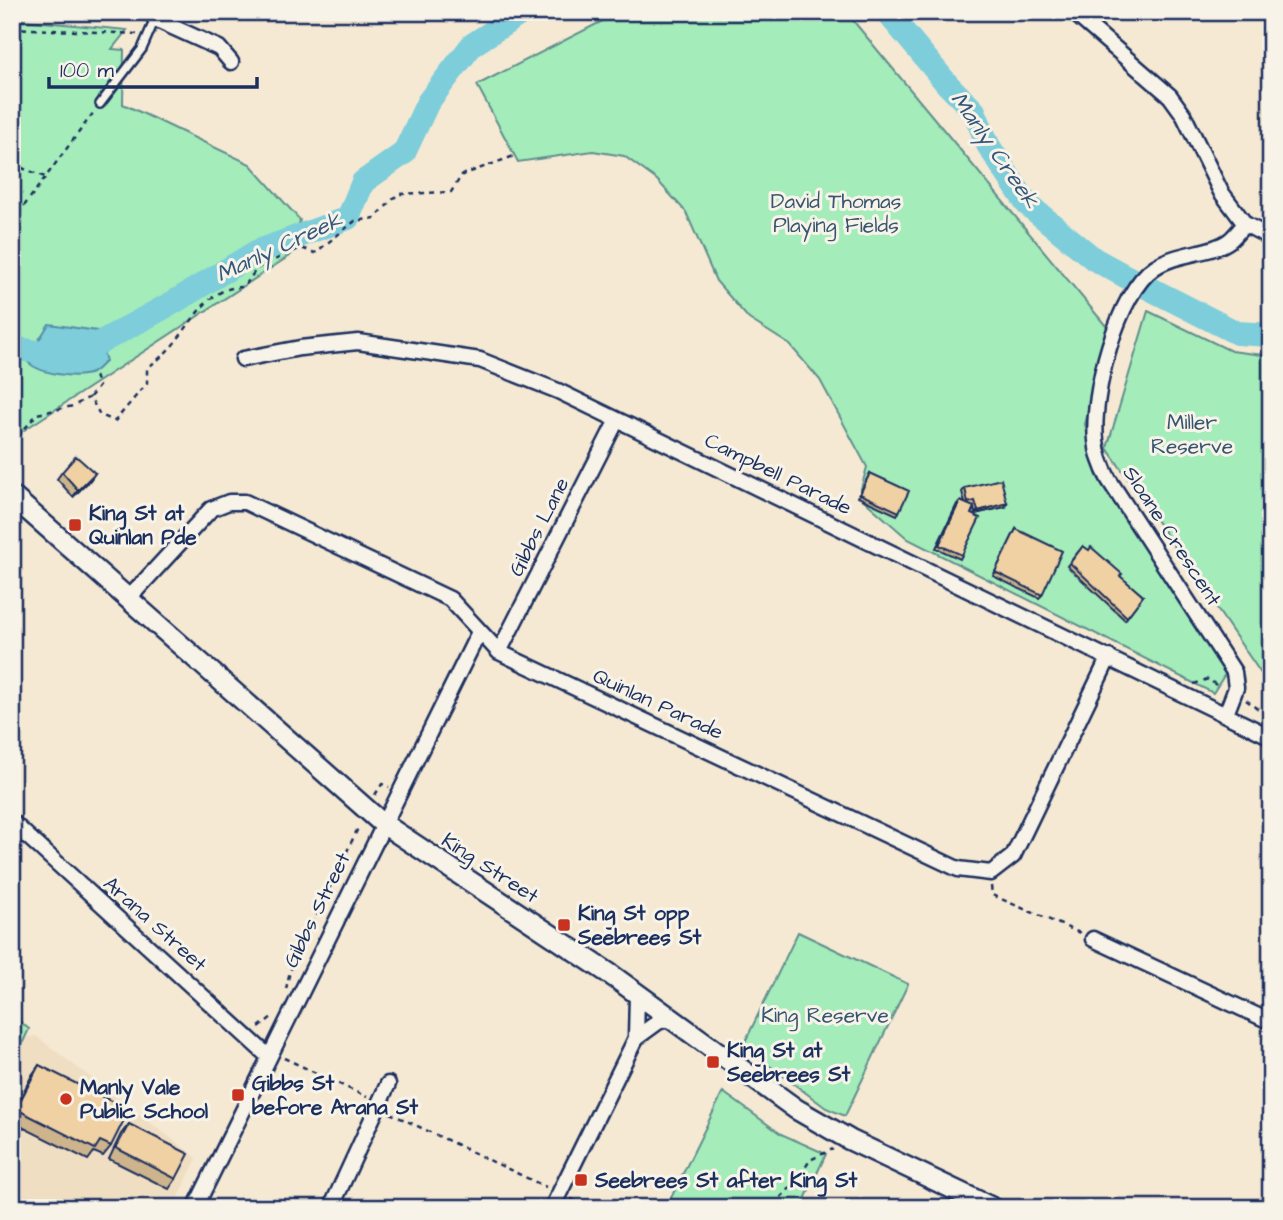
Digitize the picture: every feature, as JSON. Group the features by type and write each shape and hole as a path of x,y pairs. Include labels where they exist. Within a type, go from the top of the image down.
{"street":[{"path":"1073,12 1170,96 1183,114 1221,192 1245,223 1271,238"},
{"path":"156,16 219,48 231,62"},
{"name":"Sloane Crescent","path":"1226,714 1236,688 1231,665 1122,501 1099,459 1096,421 1100,389 1112,341 1130,296 1143,277 1175,256 1230,240 1245,223"},
{"name":"Campbell Parade","path":"243,359 300,348 358,342 480,360 558,391 1271,737"},
{"name":"Gibbs Lane","path":"499,652 617,420"},
{"name":"King Street","path":"12,496 375,817 637,994 822,1126 993,1208"},
{"name":"Quinlan Parade","path":"128,599 211,509 237,501 450,599 465,612 479,632 499,652 958,869 990,873"},
{"name":"Gibbs Street","path":"195,1208 271,1054 375,817 398,791 479,632"},
{"path":"990,873 1013,856 1109,657"},
{"name":"Arana Street","path":"12,822 250,1039 271,1054"},
{"path":"1093,939 1271,1021"},
{"path":"552,1208 636,1038 637,994"},
{"path":"636,1038 658,1022 670,1018"},
{"path":"331,1208 388,1084"}],"lane":[{"path":"100,104 142,49 156,16"}],"path":[{"path":"12,28 148,34"},
{"path":"12,222 100,104"},
{"path":"90,397 100,415 115,421 147,383 147,368 170,348 199,308 230,286 244,286 257,268 301,248 315,253 355,221 375,218 398,194 451,192 462,175 514,156"},
{"path":"12,164 45,177"},
{"path":"12,444 37,414 74,406 90,397 99,386 95,376"},
{"path":"1186,694 1196,681 1203,678 1219,687"},
{"path":"1244,699 1254,703 1271,718"},
{"path":"286,990 290,971 375,817 382,784 398,791"},
{"path":"990,873 992,895 1093,939"},
{"path":"250,1039 261,1025 270,1021 275,1010"},
{"path":"271,1054 590,1208"},
{"path":"764,1208 776,1202 797,1181 810,1160 836,1148"}],"shaded area":[{"name":"Manly Vale Public School","path":"36,1036 197,1158 173,1208 12,1208 12,1040"}],"green space":[{"name":"David Thomas Playing Fields","path":"620,12 846,12 1111,332 1085,424 1097,476 1227,671 1213,693 908,539 859,496 867,467 820,380 790,345 749,319 716,281 686,212 657,180 624,156 593,151 518,162 477,85"},
{"path":"12,19 127,30 112,49 124,50 123,104 250,164 300,220 291,255 12,438"},
{"name":"Miller Reserve","path":"1148,311 1231,351 1271,356 1271,688 1107,448"},
{"name":"King Reserve","path":"798,932 908,984 845,1116 826,1108 743,1046"},
{"path":"12,1015 29,1029 12,1066"},
{"path":"723,1092 781,1134 826,1154 801,1208 666,1208"}],"water":[{"path":"49,324 97,331 106,361 96,371 85,375 57,374 31,365 26,360"}],"building":[{"path":"76,456 95,473 78,490 62,472"},
{"path":"870,473 909,491 899,512 860,494"},
{"path":"1001,479 1007,503 978,511 975,501 968,503 965,488"},
{"path":"960,501 974,507 971,514 980,518 962,555 939,545"},
{"path":"1016,529 1062,551 1042,595 995,572"},
{"path":"1083,546 1089,550 1091,547 1143,596 1127,617 1070,563"},
{"path":"39,1065 129,1110 111,1146 100,1141 95,1149 16,1109"},
{"path":"129,1124 189,1154 176,1179 116,1148"}],"waterway":[{"name":"Manly Creek","path":"12,348 50,354 79,354 174,302 256,252 348,218 363,182 404,153 428,102 472,45 523,12"},
{"name":"Manly Creek","path":"887,12 948,85 974,111 988,145 1027,204 1094,259 1125,276 1237,333 1271,335"}],"place":[{"name":"King St at Quinlan Pde","path":"75,525"},
{"name":"King St opp Seebrees St","path":"564,925"},
{"name":"King St at Seebrees St","path":"713,1062"},
{"name":"Gibbs St before Arana St","path":"238,1095"},
{"name":"Manly Vale Public School","path":"66,1099"},
{"name":"Seebrees St after King St","path":"581,1180"}]}
